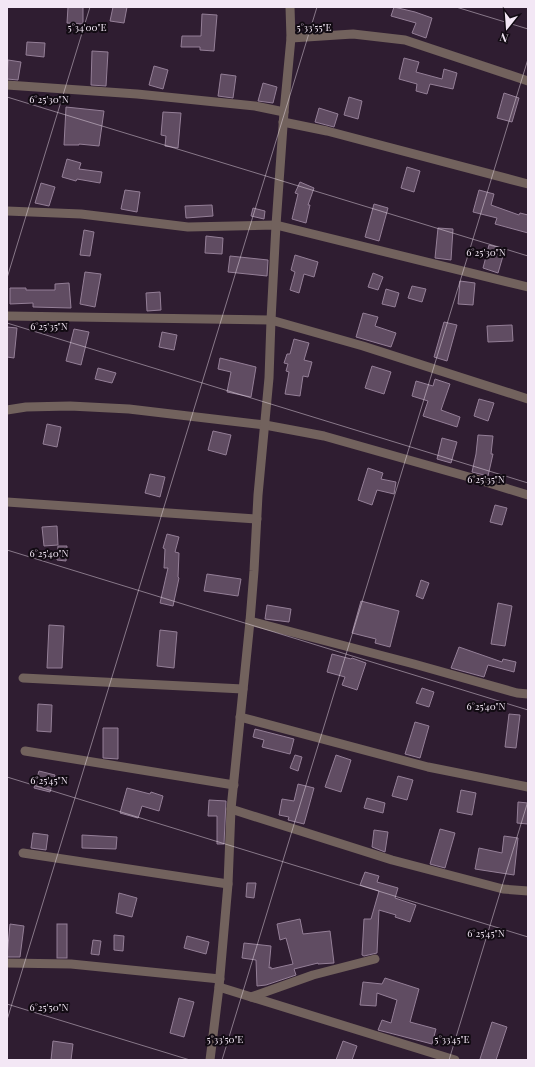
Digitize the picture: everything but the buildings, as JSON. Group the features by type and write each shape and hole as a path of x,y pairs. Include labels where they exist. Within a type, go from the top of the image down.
{"street":[{"path":"210,1060 228,884 231,809 250,621 269,378 276,225 283,122 291,38 290,7"},
{"path":"291,38 352,34 405,40 528,81"},
{"path":"7,85 137,94 255,106 284,112"},
{"path":"283,122 327,131 528,184"},
{"path":"7,211 81,214 188,227 276,225 528,287"},
{"path":"7,316 271,320 363,346 528,399"},
{"path":"7,410 26,407 85,407 129,410 265,425 324,436 528,495"},
{"path":"7,502 257,519"},
{"path":"250,621 517,693 528,694"},
{"path":"23,678 243,689"},
{"path":"240,717 428,767 528,787"},
{"path":"25,750 234,785"},
{"path":"231,809 392,860 503,889 528,891"},
{"path":"23,853 228,884"},
{"path":"251,997 314,975 375,959"},
{"path":"7,963 71,964 219,983 251,997 455,1060"}]}
